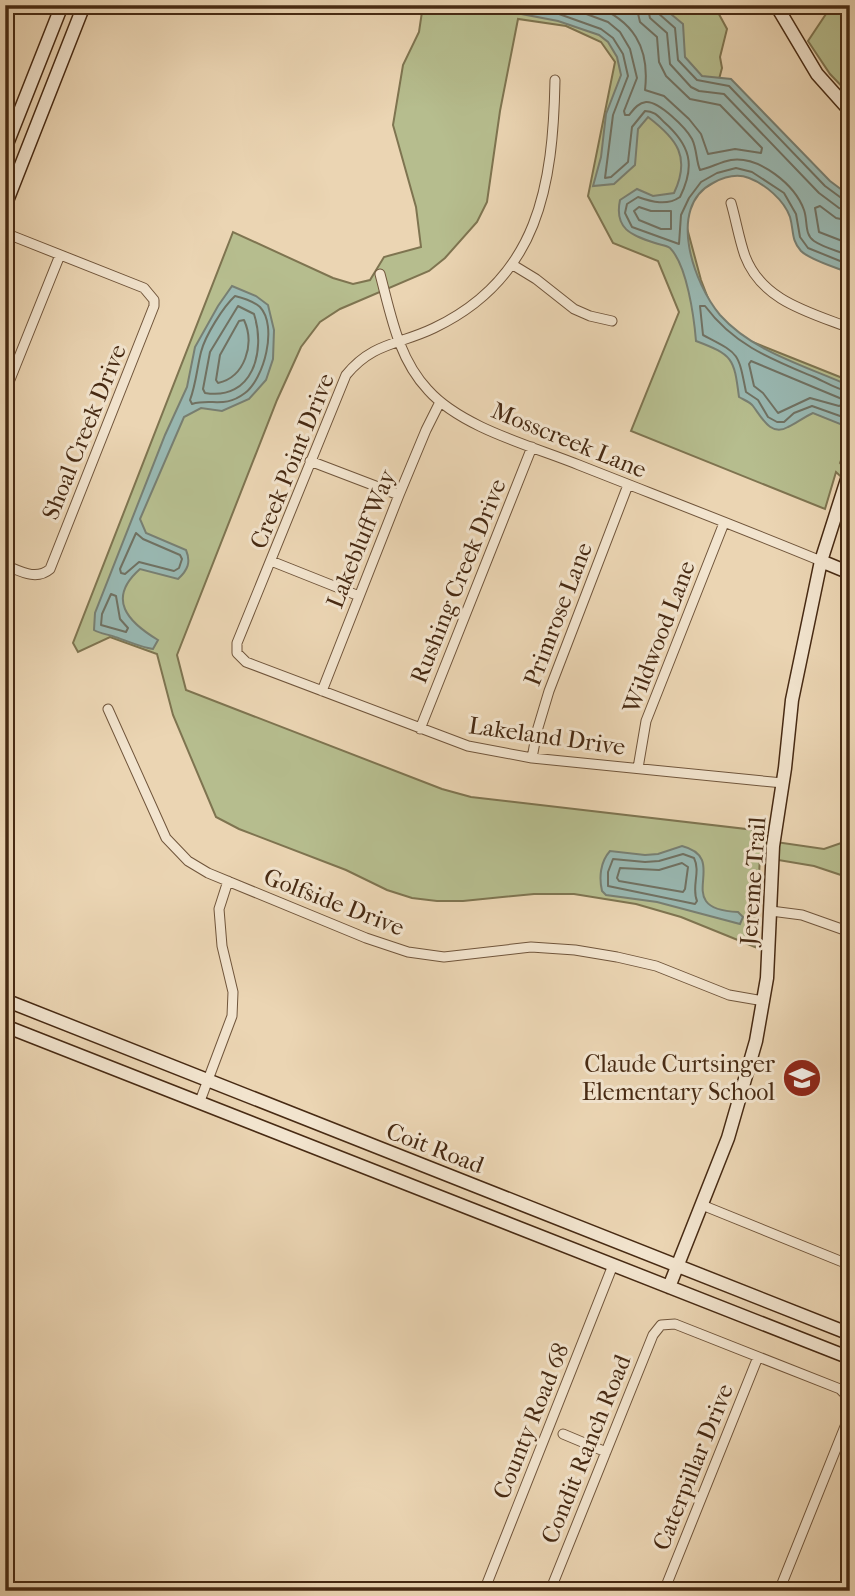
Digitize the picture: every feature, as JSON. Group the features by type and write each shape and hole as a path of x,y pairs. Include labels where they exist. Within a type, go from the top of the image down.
{"main road":[{"path":"5,149 62,5"},
{"path":"5,206 84,5"},
{"path":"776,5 817,74 850,111"},
{"path":"51,33 71,40"},
{"name":"Jereme Trail","path":"669,1287 743,1091 764,1001 769,961 773,846 796,676 821,561 850,470"},
{"path":"821,561 850,573"},
{"name":"Coit Road","path":"5,1000 850,1334"},
{"name":"Coit Road","path":"5,1026 850,1358"},
{"path":"64,1049 73,1027"},
{"path":"507,1223 514,1202"}],"street":[{"name":"Creek Point Drive","path":"239,656 237,643 346,375 370,352 435,327 463,311 495,285 513,265 529,237 544,197 550,165 555,80"},
{"path":"731,203 747,260 767,290 784,302 850,328"},
{"path":"5,233 60,255 5,392"},
{"name":"Shoal Creek Drive","path":"5,565 26,573 43,574 50,569 153,313 154,300 144,288 60,255"},
{"path":"513,265 536,279 574,309 612,321"},
{"name":"Mosscreek Lane","path":"380,274 398,340 407,360 418,379 454,414 821,561"},
{"name":"Lakebluff Way","path":"322,691 399,495 440,402"},
{"name":"Rushing Creek Drive","path":"420,729 532,447"},
{"path":"310,461 399,495"},
{"name":"Primrose Lane","path":"532,758 549,691 628,485"},
{"name":"Wildwood Lane","path":"638,768 646,721 724,523"},
{"path":"271,561 359,596"},
{"name":"Lakeland Drive","path":"239,656 246,662 468,746 532,758 783,783"},
{"name":"Golfside Drive","path":"108,709 166,838 188,861 228,881 366,939 408,952 444,957 531,947 575,950 656,966 729,995 764,1001"},
{"path":"200,1101 232,1016 233,992 222,946 219,909 228,881"},
{"path":"771,911 810,917 850,932"},
{"path":"702,1205 850,1265"},
{"name":"County Road 68","path":"484,1591 613,1265"},
{"name":"Condit Ranch Road","path":"550,1591 653,1335 663,1325 676,1324 758,1357"},
{"path":"758,1357 840,1389 850,1399"},
{"name":"Caterpillar Drive","path":"664,1591 758,1357"},
{"path":"779,1591 850,1413"},
{"path":"564,1434 606,1452"}],"green space":[{"path":"423,5 714,5 727,29 720,57 722,68 683,213 701,280 716,319 745,339 850,381 850,436 840,463 850,474 850,485 836,472 825,509 631,431 679,312 658,261 613,243 588,196 615,62 601,42 566,26 518,19 500,111 487,202 477,222 445,258 429,271 340,309 320,322 301,347 277,400 177,655 186,690 442,789 471,797 763,831 762,840 824,849 850,840 850,878 814,866 760,857 755,947 681,917 636,904 574,894 534,894 463,901 412,898 239,829 216,817 173,715 157,654 110,637 78,652 73,643 233,232 333,278 353,284 370,280 384,257 421,247 416,207 393,125 403,65 419,32"},
{"path":"832,5 850,5 850,95 830,74 808,41"}],"water":[{"path":"475,5 660,5 683,24 685,57 702,76 731,79 830,181 850,196 850,273 817,261 801,251 793,235 790,217 779,199 767,188 744,177 721,179 699,194 691,209 688,227 694,266 701,285 720,315 733,328 764,348 850,386 850,411 845,426 813,413 782,429 777,430 768,425 752,405 739,397 730,360 718,350 696,341 689,292 676,256 670,248 632,234 622,224 620,200 637,189 653,196 674,193 679,180 681,159 667,133 648,117 638,129 635,165 614,184 593,186 601,157 606,114 621,75 617,57 608,42 599,35 558,21"},
{"path":"232,286 256,296 268,305 274,330 273,359 266,380 249,399 222,411 201,408 184,417 140,519 146,533 186,550 188,566 178,579 140,569 124,590 123,600 130,618 158,640 153,649 148,648 94,630 95,613 165,435 187,387 195,347"},
{"path":"682,846 696,852 702,861 703,893 707,902 718,909 738,912 743,917 740,924 657,902 606,895 602,891 601,870 610,851 645,855 658,854"}],"place":[{"name":"Claude Curtsinger Elementary School","path":"802,1078"}]}
